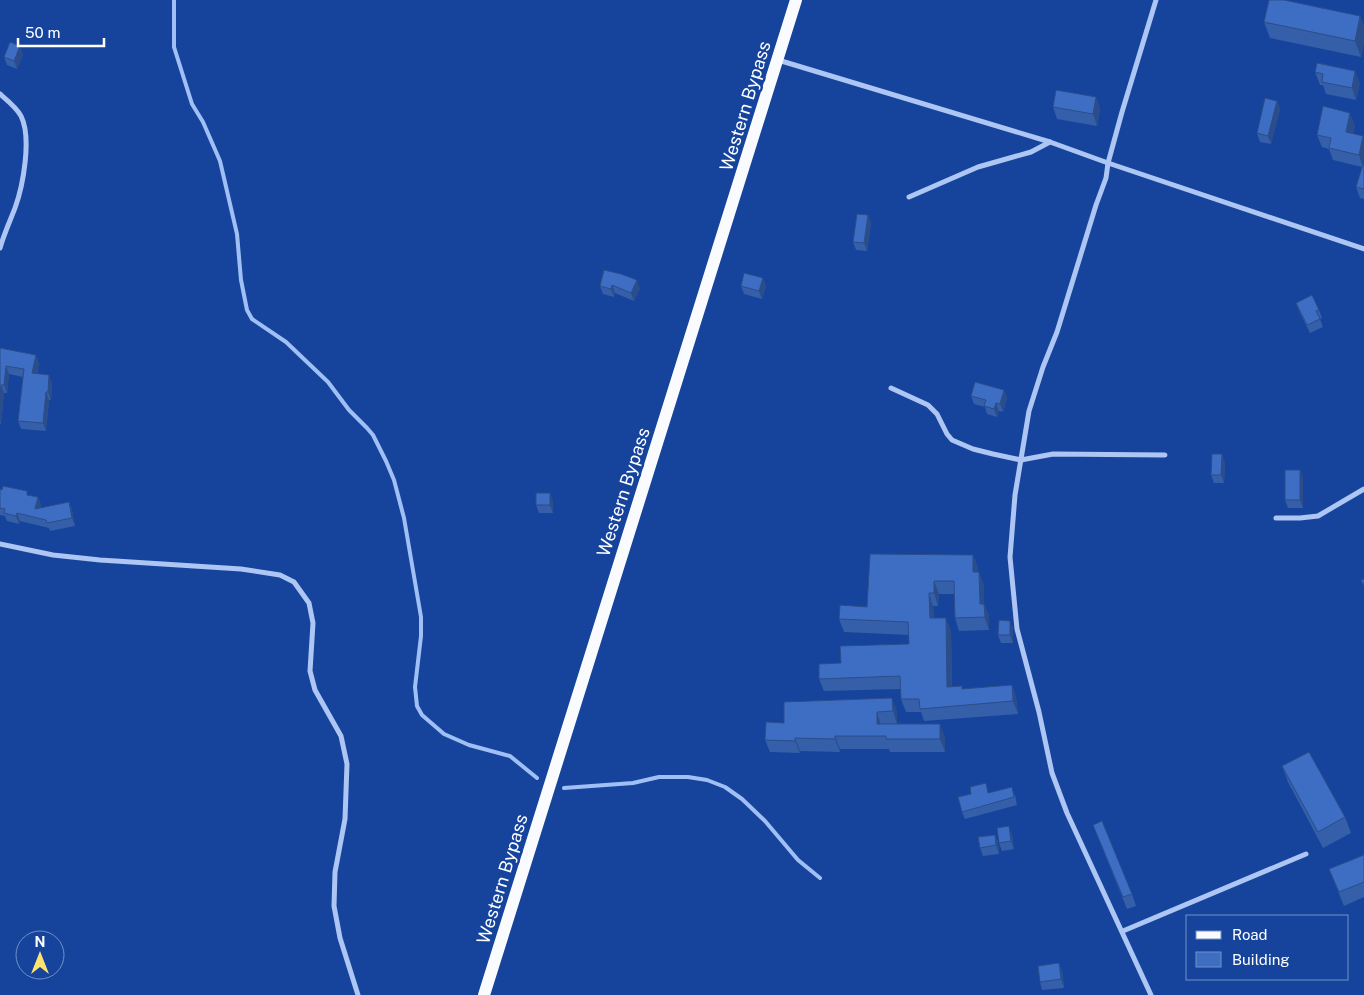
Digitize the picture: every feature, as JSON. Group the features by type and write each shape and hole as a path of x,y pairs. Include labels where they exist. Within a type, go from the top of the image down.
{"main road":[{"name":"Western Bypass","path":"484,995 796,0"}],"street":[{"path":"1151,995 1067,814 1052,772 1039,712 1017,629 1010,558 1016,494 1032,402 1058,332 1096,205 1106,178 1108,163 1122,112 1156,0"},
{"path":"778,60 1050,142 1364,249"},
{"path":"0,94 20,115 24,124 26,144 24,167 16,207 0,248"},
{"path":"908,197 978,167 1031,152 1050,142"},
{"path":"891,388 928,405 937,414 952,440 972,449 1021,460 1053,454 1166,455"},
{"path":"1276,518 1318,516 1364,489"},
{"path":"0,544 53,555 100,560 241,568 280,575 294,582 309,603 312,616 310,671 315,690 341,736 347,764 346,819 335,872 334,906 340,938 358,995"},
{"path":"1123,932 1306,854"}],"building":[{"path":"1269,0 1284,0 1360,16 1355,41 1264,22"},
{"path":"10,42 20,46 14,61 4,57"},
{"path":"1317,63 1355,71 1352,88 1322,82 1323,74 1315,72"},
{"path":"1056,90 1096,97 1093,114 1053,107"},
{"path":"1265,98 1277,101 1268,136 1257,133"},
{"path":"1323,106 1350,113 1346,132 1363,136 1359,155 1329,148 1331,138 1317,135"},
{"path":"1364,161 1364,189 1356,187"},
{"path":"857,214 868,215 864,243 853,242"},
{"path":"604,270 637,280 631,293 612,285 611,289 600,286"},
{"path":"744,273 763,278 759,291 741,286"},
{"path":"1312,295 1319,310 1316,311 1320,319 1307,325 1296,303"},
{"path":"0,348 36,355 32,373 49,375 43,423 18,421 24,369 6,366 4,385 1,385 0,398"},
{"path":"975,382 1004,390 1000,404 996,403 994,409 984,406 986,400 971,396"},
{"path":"1212,454 1222,454 1221,475 1211,475"},
{"path":"1285,470 1300,470 1300,500 1285,500"},
{"path":"3,486 27,491 27,495 38,497 35,509 69,502 72,518 47,523 46,520 17,513 16,516 4,513 5,509 0,508 0,489 2,490"},
{"path":"536,493 550,493 550,505 536,505"},
{"path":"870,554 973,555 973,572 979,572 980,604 984,604 985,617 955,618 954,581 934,581 934,593 929,593 930,618 946,618 947,687 962,686 962,689 1012,685 1013,701 920,709 919,699 901,699 900,676 819,679 819,664 841,663 840,646 909,644 908,622 839,619 840,605 867,607"},
{"path":"999,620 1010,621 1010,635 998,635"},
{"path":"892,698 893,711 877,712 877,724 940,724 940,739 886,739 886,736 835,736 835,739 795,738 795,741 765,740 766,722 784,723 784,702"},
{"path":"1309,752 1345,817 1318,832 1282,766"},
{"path":"986,783 988,793 1012,787 1014,797 962,812 958,797 971,794 970,787"},
{"path":"1102,821 1132,894 1123,897 1093,825"},
{"path":"1009,826 1011,841 999,843 997,828"},
{"path":"995,835 996,845 980,848 978,837"},
{"path":"1364,855 1364,882 1339,892 1329,869"},
{"path":"1059,963 1061,979 1040,982 1038,966"}],"waterway":[{"path":"174,0 174,47 192,104 203,122 220,161 237,234 241,280 247,310 252,319 286,342 328,382 349,410 373,435 394,480 404,518 421,617 421,636 415,687 417,706 422,715 444,734 469,745 510,756 537,778"},
{"path":"564,788 633,783 659,777 688,777 707,780 725,787 742,799 765,821 798,860 820,878"}]}
